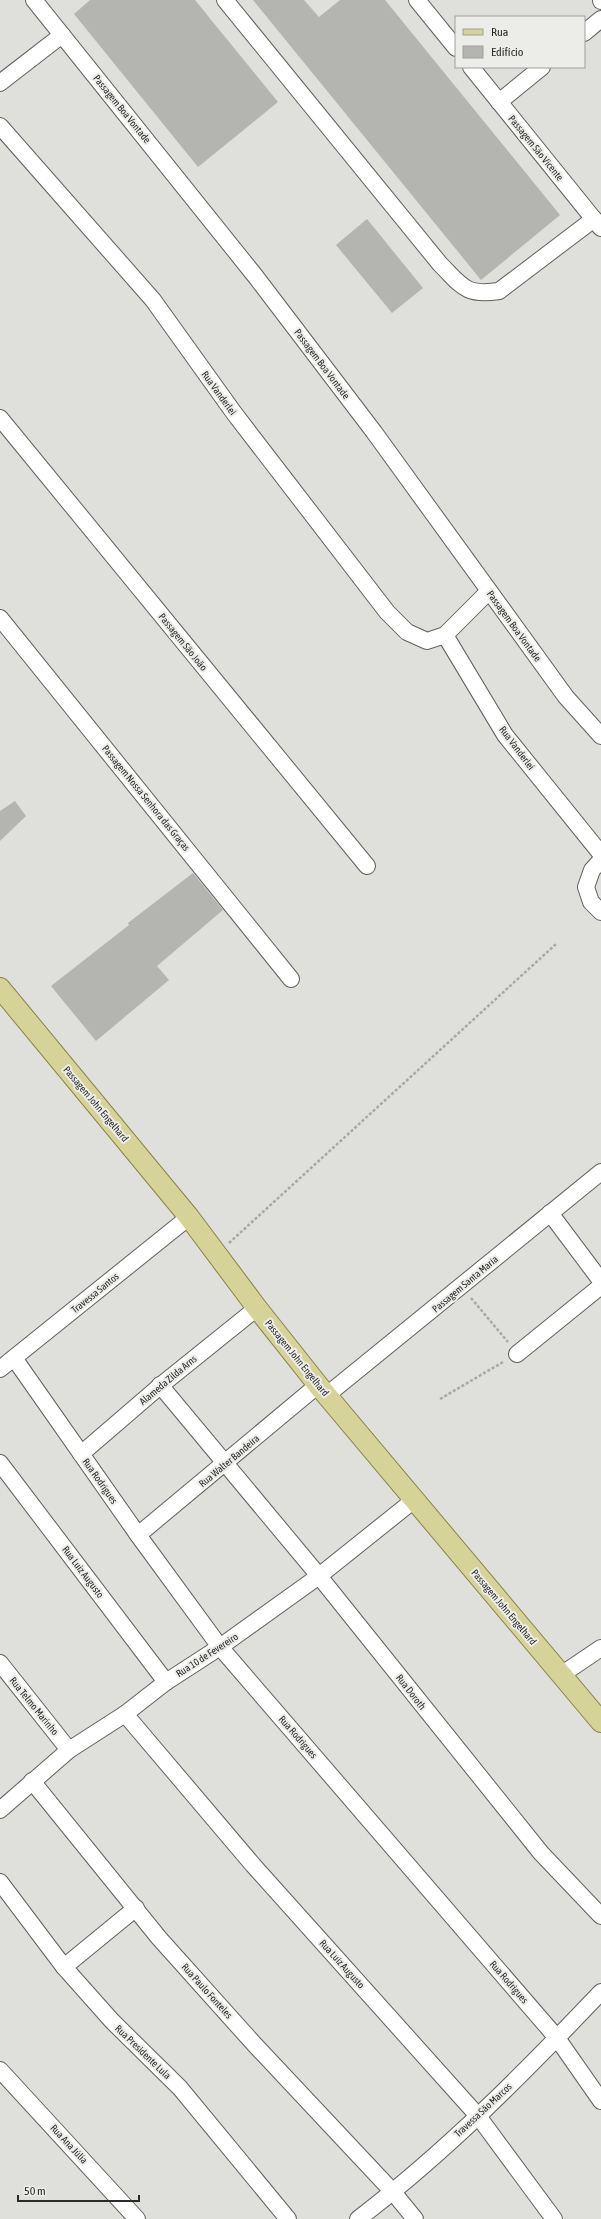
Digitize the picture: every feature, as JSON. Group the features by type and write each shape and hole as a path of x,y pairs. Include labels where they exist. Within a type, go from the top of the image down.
{"main road":[{"name":"Passagem John Engelhard","path":"0,988 189,1217 257,1308 323,1390 560,1675 601,1722"}],"street":[{"name":"Passagem Boa Vontade","path":"34,0 256,277 374,432 566,697 601,736"},
{"path":"225,0 440,264 466,290 482,294 499,291 597,224"},
{"path":"417,0 455,47"},
{"path":"585,32 601,19"},
{"path":"0,83 62,35"},
{"name":"Passagem São Vicente","path":"472,68 597,224"},
{"path":"499,102 541,68"},
{"name":"Rua Vanderlei","path":"0,126 153,300 234,413 387,612 407,632 427,641 445,635 489,591"},
{"name":"Passagem São João","path":"0,418 367,866"},
{"name":"Passagem Nossa Senhora das Graças","path":"0,618 291,979"},
{"name":"Rua Vanderlei","path":"445,635 505,735 601,854"},
{"path":"601,860 592,870 586,887 591,902 601,912"},
{"name":"Passagem Santa Maria","path":"323,1390 462,1287 601,1172"},
{"path":"550,1213 601,1281"},
{"name":"Travessa Santos","path":"0,1369 189,1217"},
{"path":"517,1354 601,1286"},
{"name":"Alameda Zilda Arns","path":"81,1454 160,1385 257,1308"},
{"name":"Rua Rodrigues","path":"14,1358 138,1535 220,1647 557,2038 601,2101"},
{"name":"Rua Doroth","path":"160,1385 319,1576 540,1853 601,1916"},
{"name":"Rua Walter Bandeira","path":"138,1535 225,1464 323,1390"},
{"name":"Rua Luiz Augusto","path":"0,1463 166,1682"},
{"name":"Rua 10 de Fevereiro","path":"0,1810 69,1750 125,1714 166,1682 220,1647 319,1576 414,1500"},
{"path":"560,1675 601,1648"},
{"name":"Rua Telmo Marinho","path":"0,1663 69,1750"},
{"name":"Rua Luiz Augusto","path":"125,1714 253,1865 478,2116 554,2219"},
{"name":"Rua Paulo Fonteles","path":"32,1781 160,1938 255,2045 393,2192"},
{"name":"Rua Presidente Lula","path":"0,1882 64,1967 112,2021 180,2088 288,2219"},
{"path":"64,1967 136,1908"},
{"name":"Travessa São Marcos","path":"358,2219 393,2192 478,2116 601,1992"},
{"name":"Rua Ana Júlia","path":"0,2070 137,2219"},
{"path":"393,2192 415,2219"}],"path":[{"path":"216,1254 556,944"},
{"path":"440,1399 517,1354 462,1287"}],"building":[{"path":"90,0 195,0 278,102 198,167 74,14"},
{"path":"253,0 304,0 319,17 340,0 385,0 560,215 481,280"},
{"path":"367,219 423,288 392,313 336,245"},
{"path":"15,801 26,816 0,841 0,811"},
{"path":"193,873 223,910 157,966 169,980 96,1041 51,986 129,925 128,923"}]}
